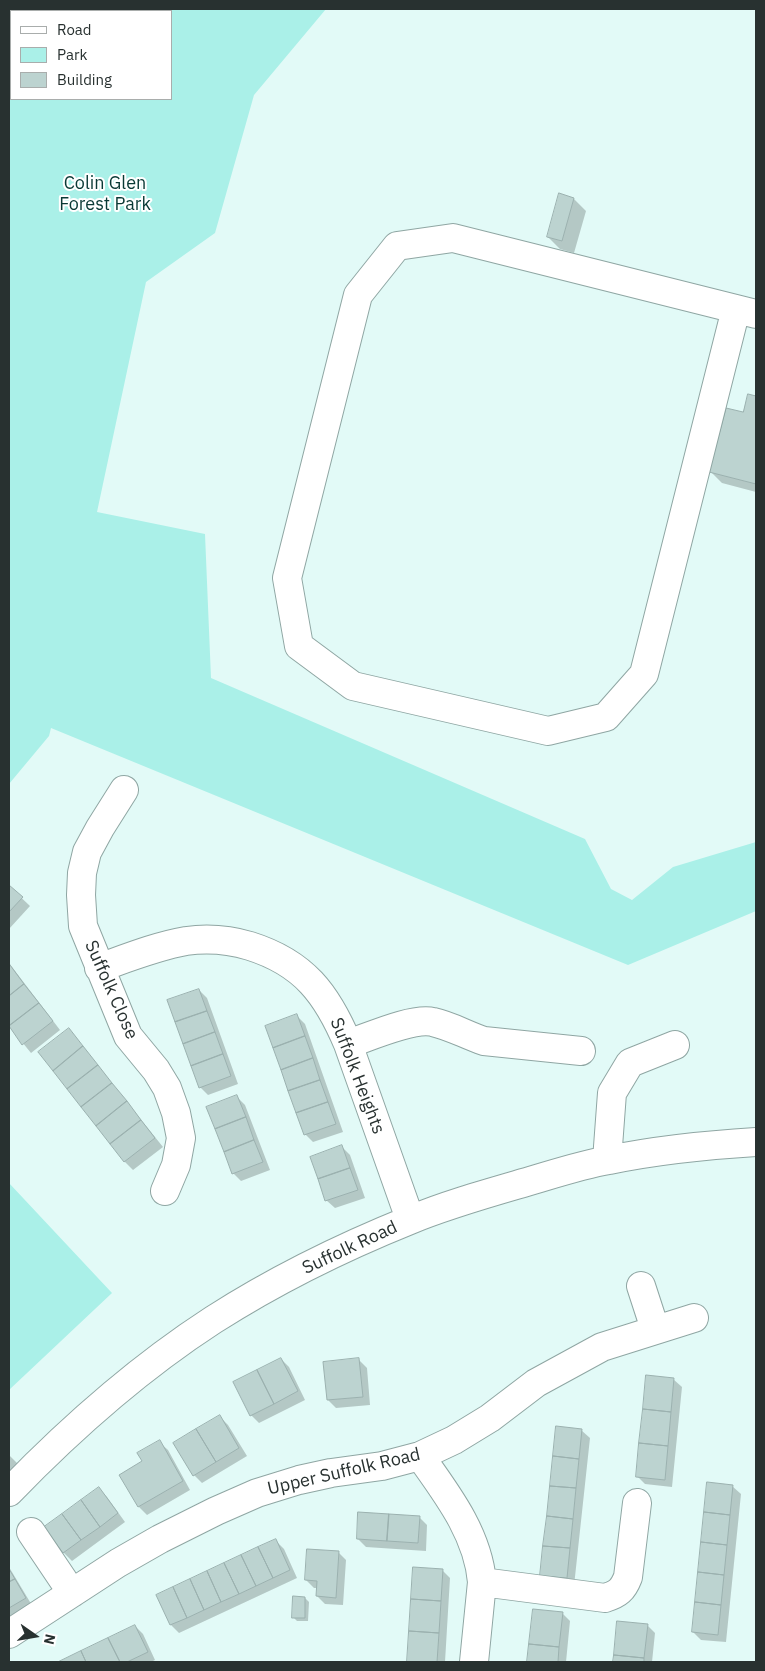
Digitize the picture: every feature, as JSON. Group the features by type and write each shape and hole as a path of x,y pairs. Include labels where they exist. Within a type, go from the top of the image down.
{"street":[{"path":"453,238 746,312 644,674 606,717 548,731 353,686 299,646 286,578 358,295 397,246 453,238"},
{"name":"Suffolk Close","path":"124,790 87,852 82,873 83,926 128,1036 156,1070 167,1088 176,1113 180,1138 176,1165 165,1191"},
{"name":"Suffolk Heights","path":"99,968 155,949 186,941 213,939 238,942 268,952 291,964 308,979 326,1000 338,1020 410,1219"},
{"path":"348,1044 413,1022 431,1021 484,1041 581,1051"},
{"path":"607,1160 612,1092 630,1062 675,1046"},
{"name":"Suffolk Road","path":"9,1492 92,1414 154,1362 213,1321 274,1285 347,1248 410,1219 465,1200 607,1160 647,1153 756,1142"},
{"path":"641,1286 655,1329"},
{"name":"Upper Suffolk Road","path":"9,1634 160,1539 257,1493 299,1480 331,1473 382,1466 420,1456 454,1440 490,1418 536,1384 574,1361 602,1347 694,1318"},
{"path":"420,1456 440,1483 461,1518 475,1549 482,1582 474,1662"},
{"path":"482,1582 605,1598 617,1595 624,1587 628,1577 637,1503"},
{"path":"31,1532 72,1593"}],"green space":[{"name":"Colin Glen Forest Park","path":"9,9 326,9 254,95 215,233 146,282 97,512 205,534 211,678 585,839 611,889 632,900 673,867 756,842 756,911 628,965 51,728 49,736 9,784"},
{"path":"9,1183 112,1293 9,1390"}],"building":[{"path":"559,193 574,198 562,241 547,237"},
{"path":"748,394 756,396 756,484 709,472 726,408 743,412"},
{"path":"9,885 23,897 9,912"},
{"path":"9,966 24,984 9,996"},
{"path":"24,984 39,1003 9,1026 9,996"},
{"path":"199,989 207,1011 175,1022 167,1000"},
{"path":"39,1003 53,1021 22,1045 9,1026"},
{"path":"207,1011 215,1032 183,1044 175,1022"},
{"path":"297,1014 305,1036 273,1048 265,1026"},
{"path":"69,1028 83,1046 53,1071 38,1052"},
{"path":"215,1032 223,1054 191,1066 183,1044"},
{"path":"305,1036 313,1058 281,1070 273,1048"},
{"path":"83,1046 98,1065 67,1089 53,1071"},
{"path":"223,1054 231,1076 199,1088 191,1066"},
{"path":"313,1058 320,1080 288,1091 281,1070"},
{"path":"98,1065 112,1083 81,1107 67,1089"},
{"path":"320,1080 328,1102 296,1113 288,1091"},
{"path":"112,1083 127,1101 96,1126 81,1107"},
{"path":"237,1095 246,1117 215,1129 206,1107"},
{"path":"127,1101 141,1120 110,1144 96,1126"},
{"path":"328,1102 336,1124 304,1135 296,1113"},
{"path":"246,1117 254,1140 224,1152 215,1129"},
{"path":"141,1120 155,1138 124,1162 110,1144"},
{"path":"254,1140 263,1162 232,1174 224,1152"},
{"path":"342,1145 350,1168 318,1179 310,1157"},
{"path":"350,1168 358,1190 325,1201 318,1179"},
{"path":"281,1358 298,1391 274,1404 257,1370"},
{"path":"359,1358 363,1397 327,1400 323,1362"},
{"path":"257,1370 274,1404 250,1416 233,1382"},
{"path":"646,1375 674,1378 671,1412 643,1409"},
{"path":"643,1409 671,1412 668,1446 639,1443"},
{"path":"220,1415 239,1448 216,1462 196,1429"},
{"path":"556,1426 582,1429 579,1459 553,1456"},
{"path":"196,1429 216,1462 193,1476 173,1443"},
{"path":"160,1440 183,1481 138,1507 119,1475 142,1461 137,1453"},
{"path":"639,1443 668,1446 665,1480 636,1477"},
{"path":"553,1456 579,1459 576,1488 550,1486"},
{"path":"707,1482 733,1485 730,1515 704,1512"},
{"path":"550,1486 576,1488 573,1519 547,1516"},
{"path":"99,1487 118,1513 100,1527 81,1500"},
{"path":"81,1500 100,1527 81,1540 62,1514"},
{"path":"358,1512 389,1514 387,1541 357,1539"},
{"path":"704,1512 730,1515 727,1545 701,1542"},
{"path":"62,1514 81,1540 63,1553 44,1527"},
{"path":"389,1514 420,1516 418,1543 387,1541"},
{"path":"547,1516 573,1519 570,1548 543,1546"},
{"path":"276,1539 290,1570 273,1578 258,1547"},
{"path":"701,1542 727,1545 724,1575 698,1572"},
{"path":"543,1546 570,1548 567,1578 540,1576"},
{"path":"258,1547 273,1578 256,1586 241,1555"},
{"path":"307,1549 339,1551 336,1598 316,1596 317,1581 305,1580"},
{"path":"241,1555 256,1586 239,1594 224,1563"},
{"path":"224,1563 239,1594 221,1602 207,1571"},
{"path":"413,1567 443,1569 441,1601 411,1599"},
{"path":"9,1569 15,1579 9,1582"},
{"path":"207,1571 221,1602 204,1610 190,1579"},
{"path":"698,1572 724,1575 721,1605 695,1602"},
{"path":"15,1579 26,1598 9,1608 9,1582"},
{"path":"190,1579 204,1610 187,1618 173,1587"},
{"path":"173,1587 187,1618 170,1625 156,1595"},
{"path":"293,1596 305,1597 305,1618 292,1618"},
{"path":"411,1599 441,1601 439,1633 409,1631"},
{"path":"695,1602 721,1605 718,1635 692,1632"},
{"path":"533,1609 563,1612 559,1647 529,1644"},
{"path":"617,1621 648,1624 644,1658 614,1655"},
{"path":"135,1625 148,1652 127,1662 120,1662 108,1638"},
{"path":"409,1631 439,1633 437,1662 407,1662"},
{"path":"108,1638 120,1662 86,1662 81,1651"},
{"path":"529,1644 559,1647 558,1662 527,1662"},
{"path":"81,1651 86,1662 58,1662"},
{"path":"614,1655 644,1658 644,1662 613,1662"}]}
